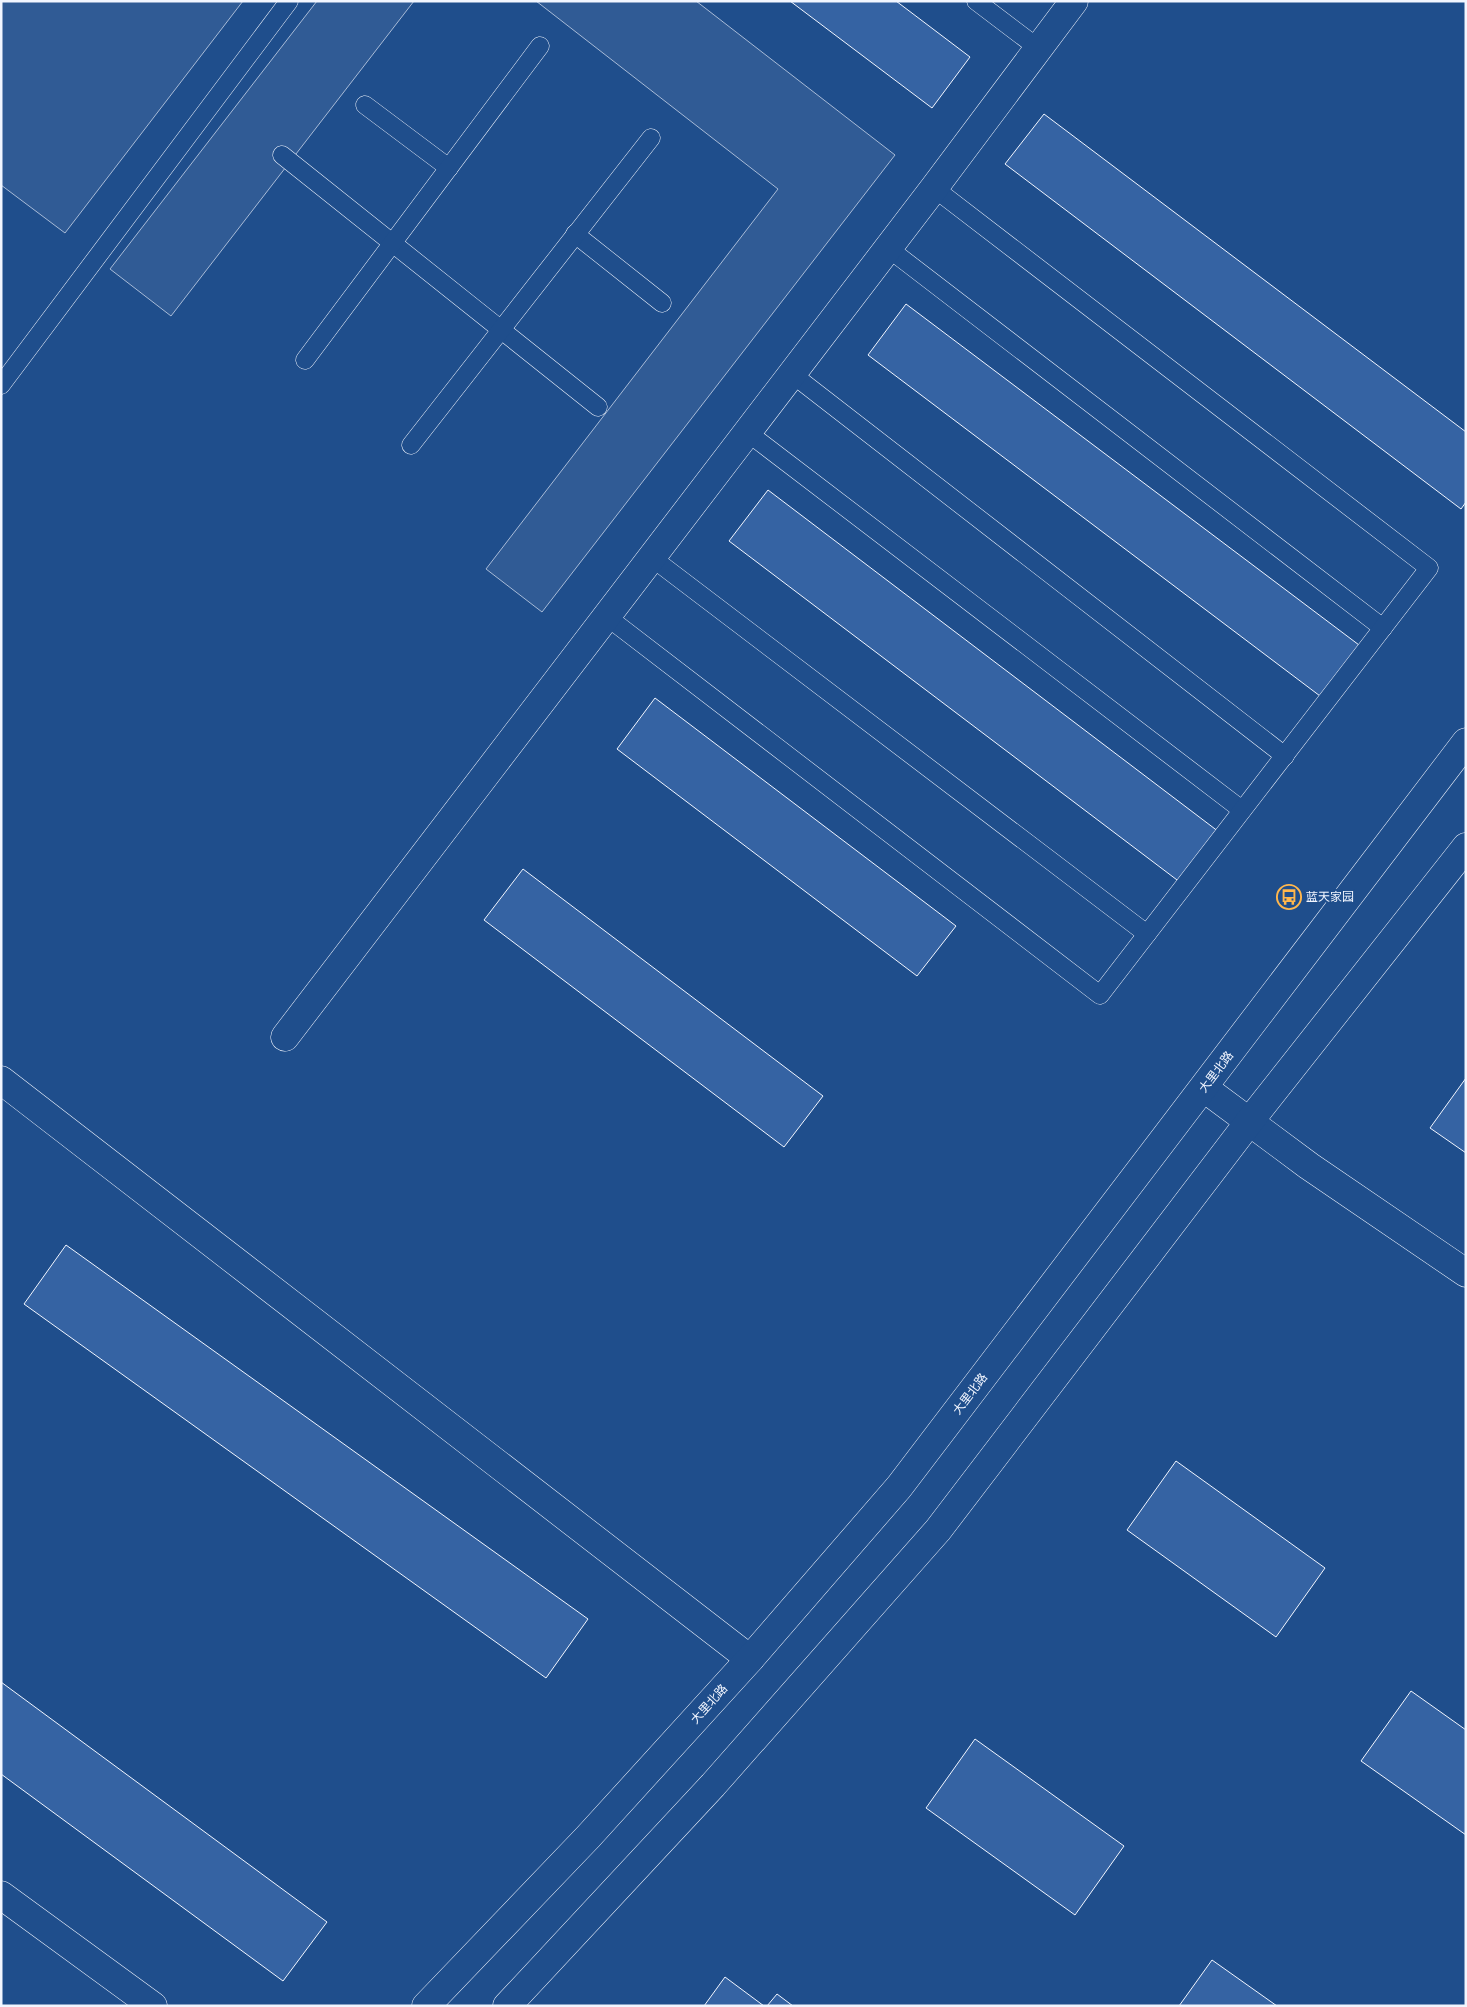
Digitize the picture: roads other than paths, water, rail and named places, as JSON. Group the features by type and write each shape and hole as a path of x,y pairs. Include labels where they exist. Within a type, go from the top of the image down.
{"main road":[{"path":"285,1037 934,188 1074,1"},
{"name":"大里北路","path":"426,2006 588,1837 750,1659 899,1487 1466,742"},
{"path":"507,2006 713,1785 938,1530 1249,1122 1466,848"},
{"path":"1,1080 750,1659"},
{"path":"1204,1088 1309,1166 1466,1273"},
{"path":"1,1895 153,2006"}],"lane":[{"path":"1,385 289,1"},
{"path":"976,1 1038,48"},
{"path":"305,360 540,46"},
{"path":"365,105 449,168"},
{"path":"411,445 651,138"},
{"path":"282,155 598,407"},
{"path":"606,616 1100,995 1285,756 1429,568 934,188"},
{"path":"575,234 662,303"},
{"path":"888,248 1383,628"},
{"path":"792,374 1285,756"},
{"path":"746,432 1242,810"},
{"path":"651,557 1147,934"}],"place":[{"name":"蓝天家园","path":"1289,897"}]}
